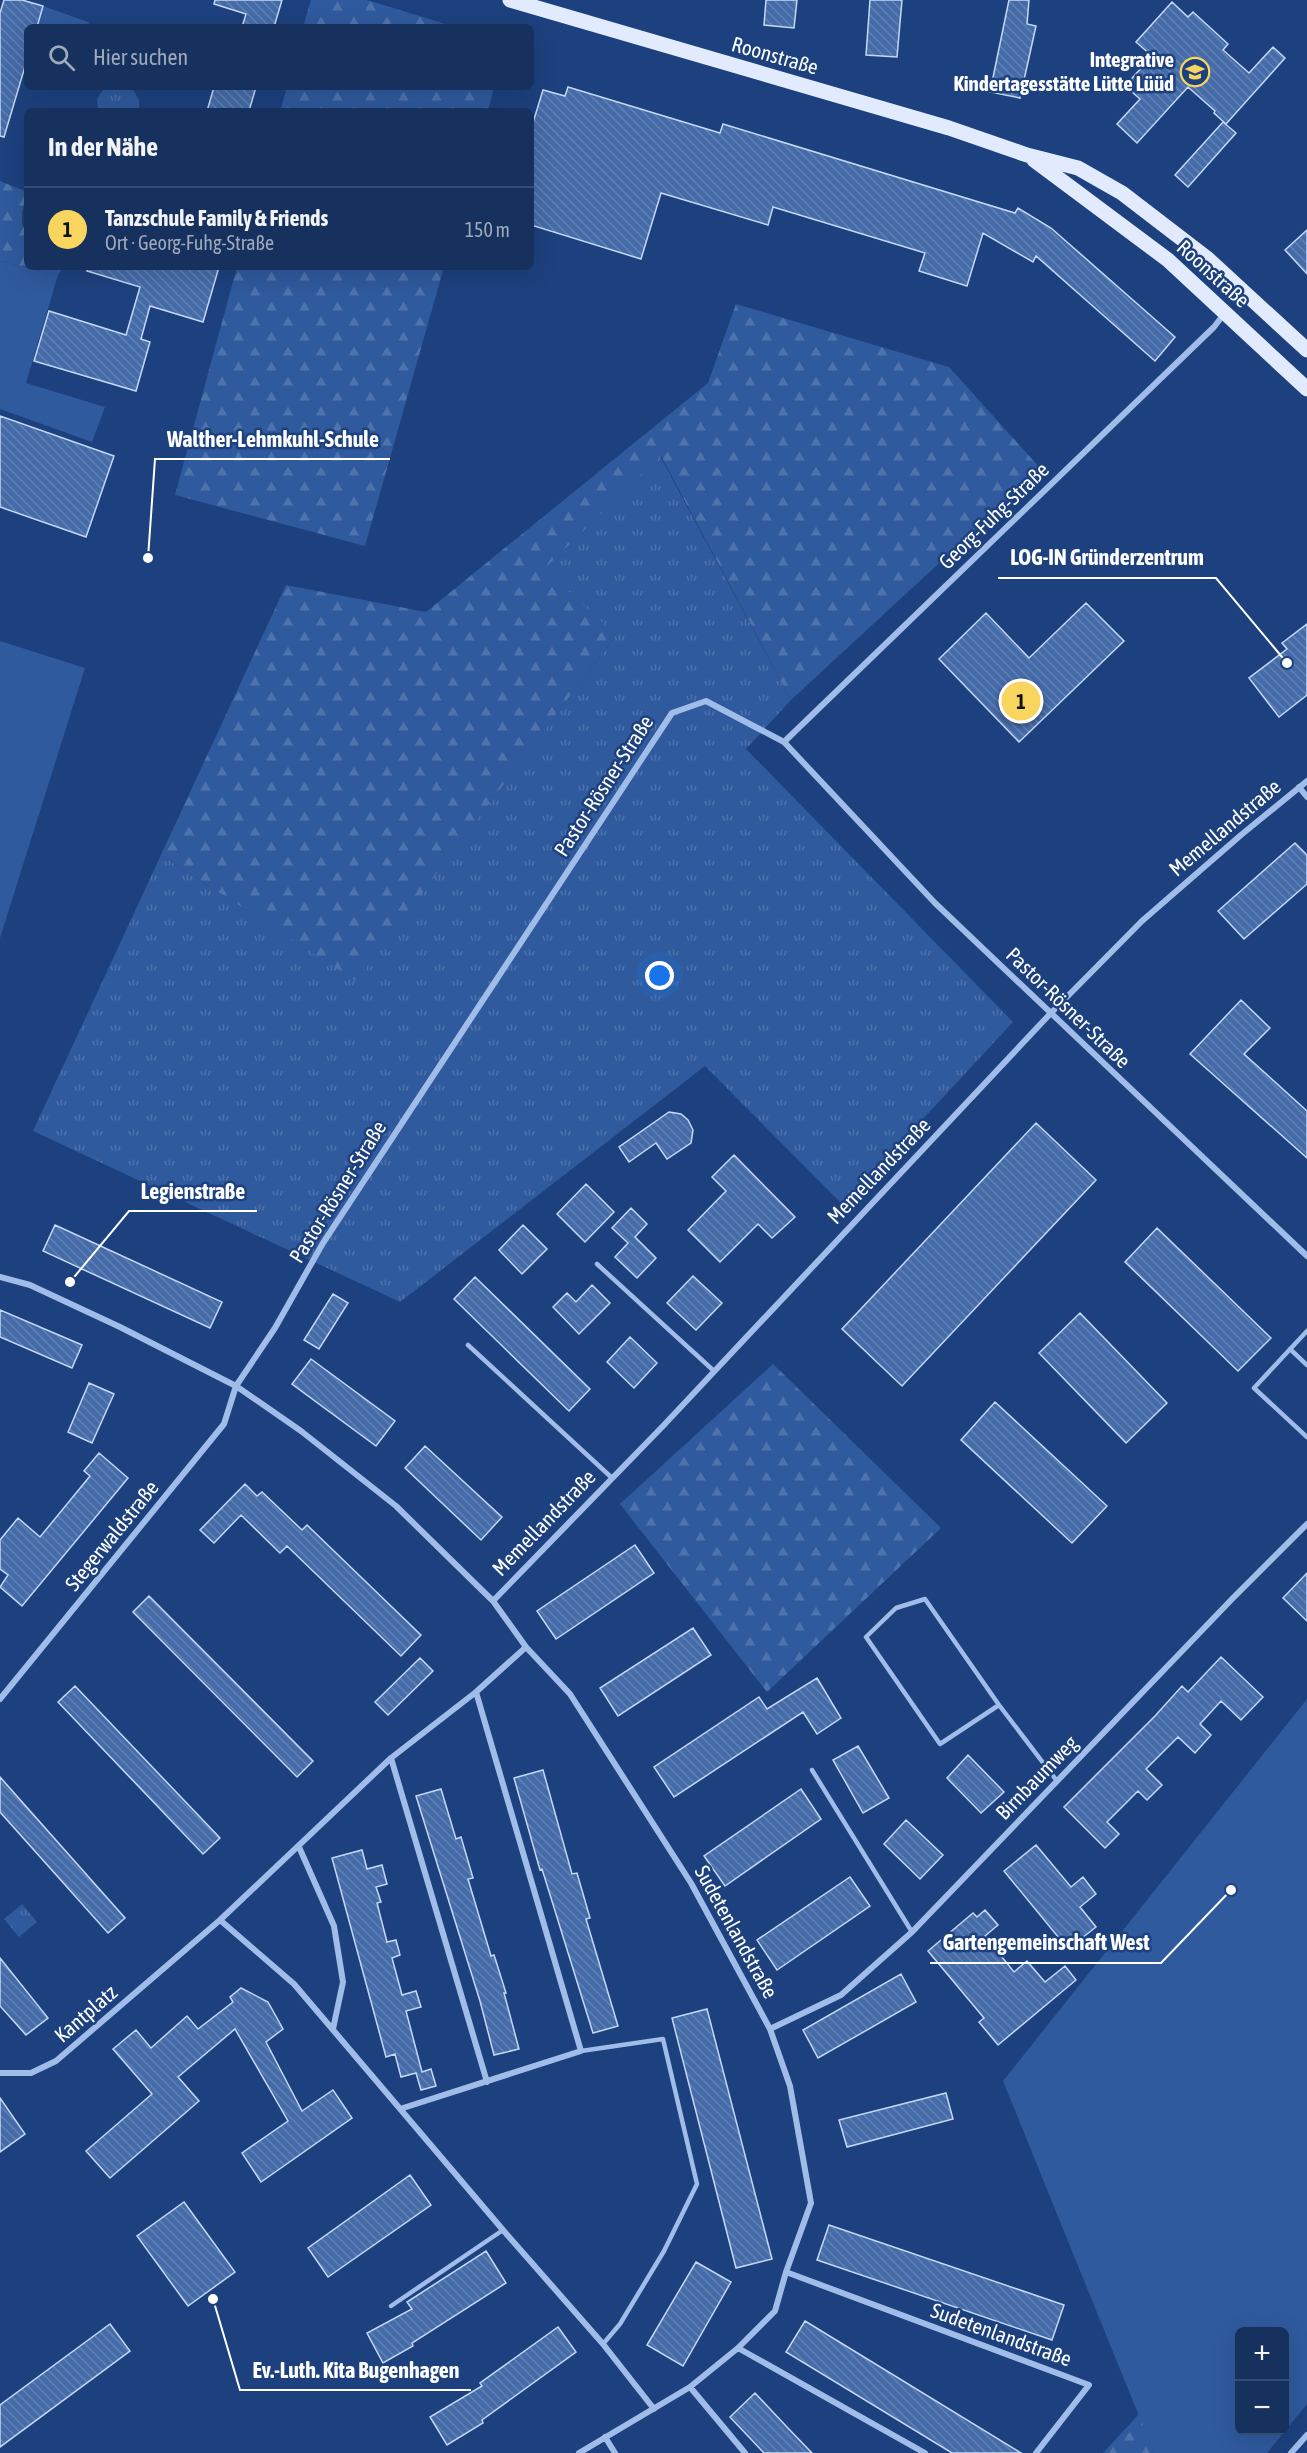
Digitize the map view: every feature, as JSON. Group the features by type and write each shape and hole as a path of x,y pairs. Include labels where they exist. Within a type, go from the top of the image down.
{"main road":[{"name":"Roonstraße","path":"510,0 949,128 1027,155 1078,168 1122,193 1208,259 1307,350"},
{"name":"Roonstraße","path":"1027,155 1168,260 1307,388"}],"street":[{"name":"Georg-Fuhg-Straße","path":"784,742 1205,335 1226,312"},
{"name":"Pastor-Rösner-Straße","path":"236,1386 275,1328 323,1243 672,713 706,700 784,742 934,903 1307,1256"},
{"name":"Memellandstraße","path":"493,1601 714,1371 1050,1014 1142,921 1307,781"},
{"path":"1299,787 1307,797"},
{"name":"Sudetenlandstraße","path":"0,1277 30,1285 120,1327 236,1386 301,1431 396,1506 493,1601 526,1647 570,1694 685,1873 770,2029 790,2086 811,2203 786,2272 775,2311 738,2348 690,2387 579,2453"},
{"name":"Stegerwaldstraße","path":"0,1699 224,1424 236,1386"},
{"name":"Birnbaumweg","path":"770,2029 841,1995 912,1932 1307,1524"},
{"path":"526,1647 476,1692 391,1758 220,1920 294,1984 603,2344 654,2409"},
{"path":"400,2109 581,2051 476,1692"},
{"path":"391,1758 487,2082"},
{"path":"299,1847 334,1926 343,1982 333,2029"},
{"name":"Kantplatz","path":"0,2073 31,2073 56,2061 220,1920"},
{"name":"Sudetenlandstraße","path":"786,2272 1089,2385 1036,2453"},
{"path":"738,2348 925,2453"},
{"path":"690,2387 745,2453"},
{"path":"1291,2453 1307,2435"},
{"path":"605,2437 615,2453"}],"lane":[{"path":"597,1264 714,1371"},
{"path":"1307,1331 1254,1388 1307,1437"},
{"path":"468,1345 610,1477"},
{"path":"1290,1349 1307,1365"},
{"path":"999,1705 940,1744 866,1637 896,1608 925,1599 999,1705 1057,1781"},
{"path":"812,1770 912,1932"},
{"path":"581,2051 663,2039 697,2184 664,2252 620,2324 603,2344"},
{"path":"391,2306 503,2230"}],"green space":[{"path":"311,0 367,0 445,24 304,24"},
{"path":"43,6 89,24 38,24"},
{"path":"103,90 133,90 139,100 139,108 98,108 97,99"},
{"path":"286,90 493,90 489,108 281,108"},
{"path":"0,181 24,191 22,224 24,228 24,267 0,261"},
{"path":"0,261 24,267 24,270 37,270 58,275 26,383 105,407 92,442 0,409"},
{"path":"37,270 61,270 58,275"},
{"path":"236,270 443,270 365,546 175,495"},
{"path":"736,304 949,367 1041,469 791,700 661,456 616,635 356,982 161,855 286,585 426,612 708,383"},
{"path":"660,456 791,700 746,749 1013,1022 843,1205 705,1066 400,1302 33,1131 161,855 356,981 616,635 544,569"},
{"path":"0,641 85,668 0,938"},
{"path":"773,1364 941,1528 767,1692 620,1504"},
{"path":"1307,1699 1307,2404 1289,2426 1289,2327 1235,2327 1235,2435 1282,2435 1267,2453 1154,2453 1003,2081"},
{"path":"22,1904 37,1922 19,1937 4,1919"},
{"path":"1139,2414 1154,2453 1103,2453"}],"building":[{"path":"4,0 22,0 43,6 38,24 24,24 24,70 4,137 0,136 0,13"},
{"path":"215,0 282,0 275,24 243,24 246,14 214,4"},
{"path":"766,0 797,0 794,28 764,25"},
{"path":"870,0 902,0 897,57 866,55"},
{"path":"1009,0 1029,0 1027,24 1036,26 1020,98 990,92"},
{"name":"Integrative Kindertagesstätte Lütte Lüüd","path":"1172,2 1188,17 1193,12 1228,44 1223,50 1249,73 1273,47 1285,58 1226,124 1188,87 1137,143 1117,124 1140,99 1125,86 1152,56 1136,42"},
{"path":"568,87 720,133 723,124 1015,213 1018,208 1051,228 1175,337 1155,361 1036,256 1033,262 983,233 967,286 919,271 925,253 773,207 768,225 661,193 641,259 534,226 534,119 543,90 565,96"},
{"path":"213,90 255,90 250,108 208,108"},
{"path":"1223,122 1236,133 1188,187 1175,175"},
{"path":"1307,230 1307,274 1285,250"},
{"path":"218,270 203,322 150,306 141,339 150,342 136,391 34,361 49,311 126,335 140,287 87,271"},
{"path":"0,416 114,456 86,537 0,507"},
{"path":"1086,603 1124,641 1019,742 939,659 986,613 1029,658"},
{"path":"1307,624 1307,695 1279,717 1249,678 1287,649 1282,643"},
{"path":"1295,843 1307,855 1307,884 1244,939 1218,911"},
{"path":"1241,1000 1270,1028 1244,1054 1307,1111 1307,1158 1190,1054"},
{"path":"669,1112 681,1114 688,1120 693,1130 691,1143 667,1159 656,1143 629,1162 619,1147"},
{"path":"1036,1123 1096,1180 902,1386 842,1329"},
{"path":"734,1155 795,1217 772,1238 758,1224 720,1262 688,1230 726,1191 712,1177"},
{"path":"586,1184 614,1212 585,1242 557,1214"},
{"path":"631,1208 647,1224 635,1237 656,1258 637,1278 615,1257 628,1243 612,1228"},
{"path":"55,1225 222,1302 210,1328 43,1251"},
{"path":"523,1225 547,1249 522,1274 499,1250"},
{"path":"1157,1228 1271,1338 1238,1371 1125,1262"},
{"path":"693,1276 722,1303 696,1330 667,1303"},
{"path":"475,1277 590,1389 569,1411 454,1299"},
{"path":"592,1285 610,1303 579,1334 553,1307 567,1293 576,1302"},
{"path":"333,1294 348,1303 319,1349 304,1340"},
{"path":"0,1310 82,1345 72,1368 0,1337"},
{"path":"1080,1313 1167,1403 1126,1443 1039,1353"},
{"path":"630,1337 657,1363 634,1388 607,1362"},
{"path":"311,1359 395,1421 376,1446 292,1384"},
{"path":"89,1383 114,1394 92,1443 68,1432"},
{"path":"995,1402 1107,1506 1072,1543 961,1440"},
{"path":"425,1446 502,1517 481,1540 405,1468"},
{"path":"99,1453 128,1478 22,1606 0,1587 8,1575 0,1569 0,1540 18,1518 40,1537 90,1476 84,1471"},
{"path":"245,1484 257,1496 262,1492 302,1530 307,1525 421,1635 401,1656 287,1546 280,1553 241,1515 214,1543 200,1530"},
{"path":"635,1545 654,1573 556,1639 537,1611"},
{"path":"1307,1573 1307,1621 1283,1598"},
{"path":"149,1596 313,1761 297,1777 133,1612"},
{"path":"693,1628 711,1655 618,1716 600,1688"},
{"path":"1221,1657 1263,1697 1241,1720 1221,1701 1200,1724 1211,1735 1195,1753 1178,1737 1146,1769 1162,1785 1147,1800 1138,1791 1107,1822 1119,1834 1105,1848 1064,1807 1182,1686 1188,1692"},
{"path":"420,1658 433,1671 388,1715 375,1702"},
{"path":"817,1678 841,1718 817,1734 803,1712 674,1797 654,1767 759,1697 767,1709"},
{"path":"75,1686 220,1838 203,1854 58,1702"},
{"path":"858,1746 889,1798 863,1813 833,1760"},
{"path":"968,1755 1004,1792 981,1813 947,1778"},
{"path":"543,1770 572,1874 577,1873 590,1918 586,1919 618,2026 593,2033 542,1869 540,1870 514,1778"},
{"path":"0,1777 125,1918 108,1933 0,1812"},
{"path":"441,1789 456,1839 461,1837 473,1878 468,1879 491,1956 494,1955 506,1993 504,1993 519,2049 494,2055 480,2001 416,1796"},
{"path":"801,1789 821,1819 725,1886 704,1856"},
{"path":"906,1820 943,1855 920,1879 884,1844"},
{"path":"1036,1845 1071,1887 1083,1877 1096,1894 1080,1907 1096,1927 1068,1949 1004,1871"},
{"path":"362,1850 367,1869 382,1865 387,1884 376,1887 381,1902 377,1903 387,1942 396,1940 400,1955 392,1958 402,1995 416,1991 421,2007 406,2011 422,2072 431,2069 436,2086 421,2090 416,2073 401,2077 395,2054 386,2057 332,1858"},
{"path":"850,1877 870,1906 777,1970 757,1940"},
{"path":"985,1910 998,1925 985,1936 1014,1972 1027,1961 1045,1982 1065,1966 1076,1980 998,2045 979,2022 984,2018 928,1951 973,1913 977,1917"},
{"path":"0,1958 48,2018 26,2035 0,2006"},
{"path":"901,1974 916,2002 818,2058 803,2030"},
{"path":"241,1988 268,2002 283,2029 266,2042 302,2111 333,2090 352,2118 261,2182 242,2153 288,2121 235,2029 178,2077 199,2101 110,2178 86,2151 152,2094 113,2049 136,2030 151,2048 187,2016 198,2029 233,2002 230,1997"},
{"path":"707,2009 772,2259 736,2268 672,2018"},
{"path":"946,2093 953,2119 847,2147 839,2120"},
{"path":"0,2098 25,2134 0,2152"},
{"path":"410,2175 431,2205 328,2277 308,2248"},
{"path":"184,2202 235,2272 188,2306 137,2236"},
{"path":"829,2225 1064,2305 1052,2340 817,2260"},
{"path":"486,2251 506,2283 412,2343 413,2346 383,2363 367,2333 412,2309 407,2302"},
{"path":"696,2262 731,2282 683,2366 647,2345"},
{"path":"805,2321 1021,2453 952,2453 786,2352"},
{"path":"110,2324 130,2351 0,2447 0,2405"},
{"path":"558,2327 576,2352 482,2420 483,2423 447,2445 430,2417 482,2386 480,2383"},
{"path":"755,2393 812,2453 764,2453 730,2417"}],"place":[{"name":"Integrative Kindertagesstätte Lütte Lüüd","path":"1195,72"},
{"name":"Walther-Lehmkuhl-Schule","path":"148,558"},
{"name":"LOG-IN Gründerzentrum","path":"1287,663"},
{"name":"Tanzschule Family & Friends","path":"1021,701"},
{"name":"Legienstraße","path":"70,1282"},
{"name":"Gartengemeinschaft West","path":"1231,1890"},
{"name":"Ev.-Luth. Kita Bugenhagen","path":"213,2299"}]}
